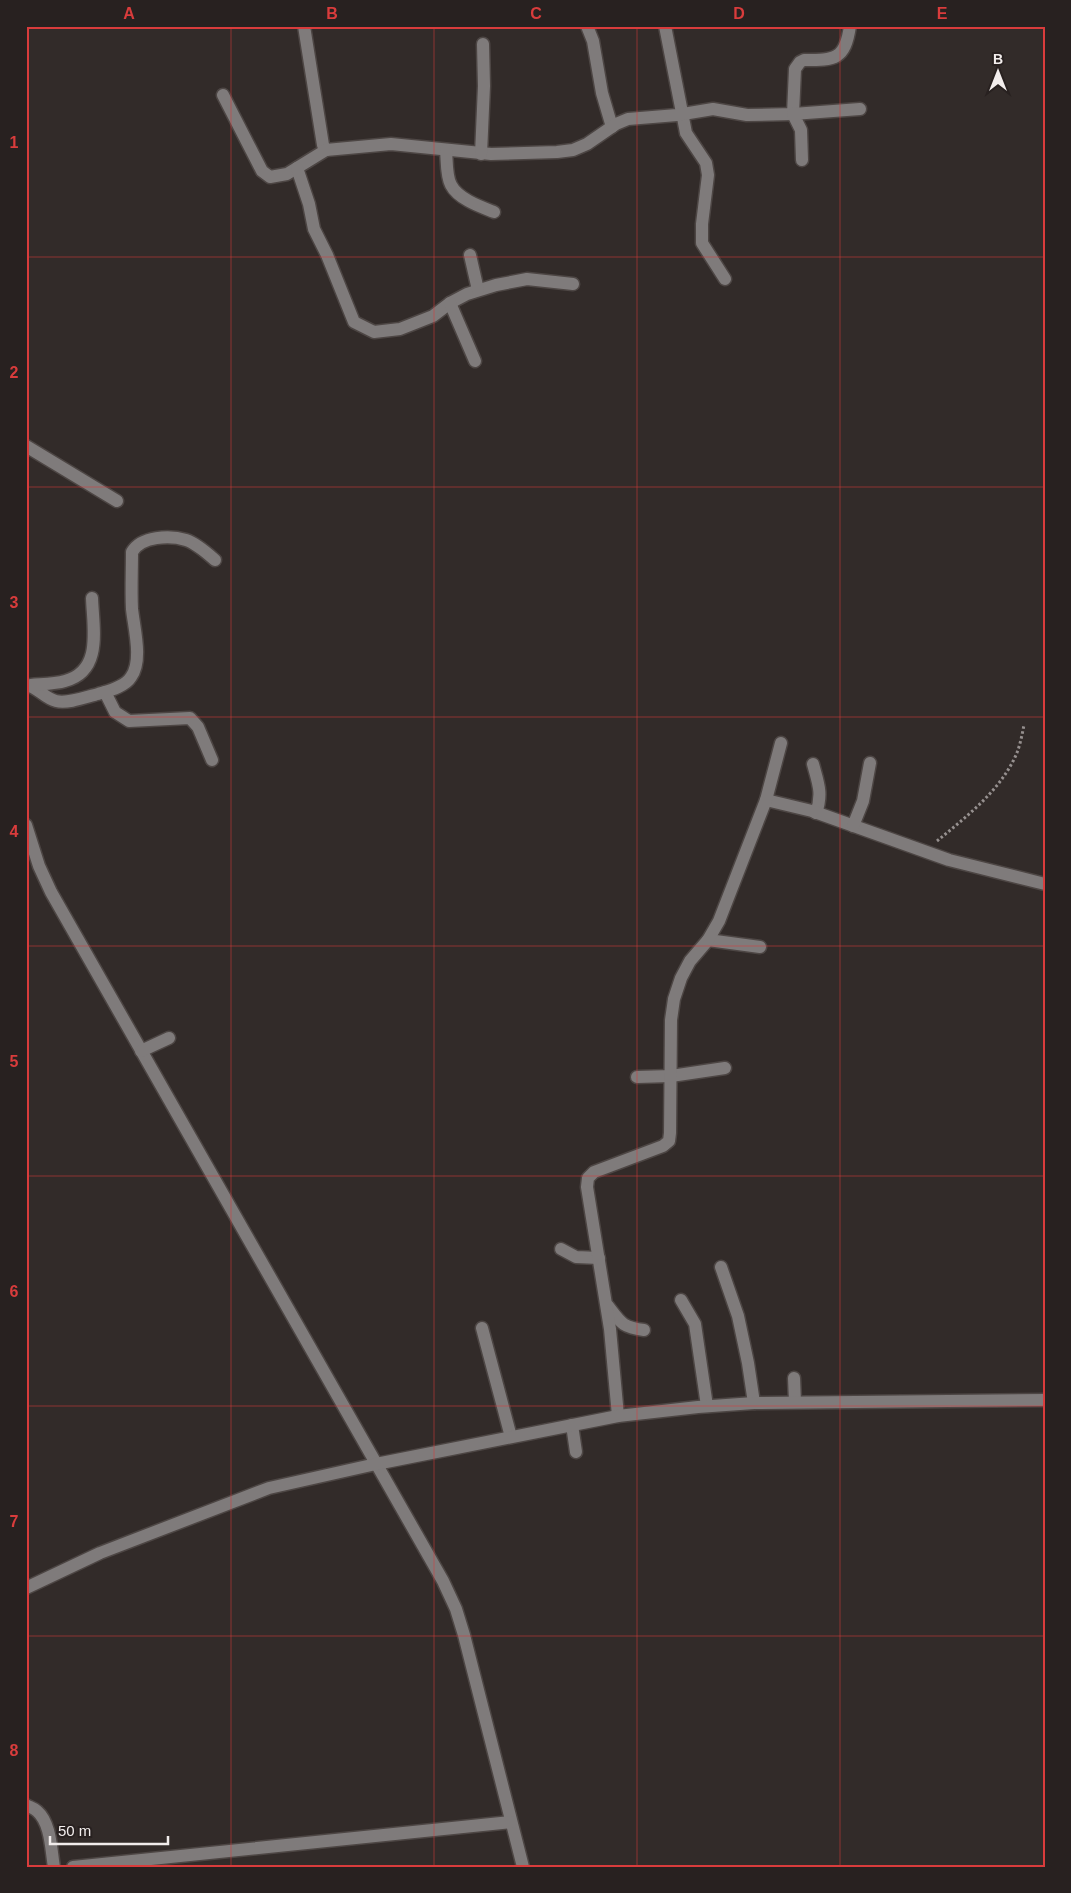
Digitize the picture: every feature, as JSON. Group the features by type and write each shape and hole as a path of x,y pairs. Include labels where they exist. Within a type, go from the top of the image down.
{"street":[{"path":"304,26 323,145 326,150"},
{"path":"587,26 593,41 602,93 612,127"},
{"path":"665,26 686,133 706,163 708,175 702,224 702,243 725,279"},
{"path":"802,160 801,130 793,114 795,69 804,60 830,60 841,52 847,41 850,26"},
{"path":"481,154 484,86 483,44"},
{"path":"223,95 262,171 270,177 287,174 326,150 391,144 481,154 557,152 573,150 587,144 628,119 713,109 746,115 860,109"},
{"path":"446,150 449,176 454,190 471,203 494,212"},
{"path":"298,168 309,204 314,229 328,255 354,322 374,332 400,329 433,316 450,302 478,290 496,285 527,279 573,284"},
{"path":"470,255 478,290"},
{"path":"450,302 475,361"},
{"path":"26,446 117,501"},
{"path":"28,685 44,696 57,701 84,698 105,692 122,685 131,678 135,670 137,657 132,608 132,552 135,546 148,540 173,537 188,540 215,560"},
{"path":"28,685 65,681 77,677 87,669 93,651 92,598"},
{"path":"105,692 115,712 129,721 190,718 198,726 212,760"},
{"path":"618,1416 607,1304 587,1187 588,1178 594,1172 663,1146 668,1141 670,1133 671,1020 674,999 690,960 708,940 719,921 766,800 781,743"},
{"path":"853,826 863,801 870,763"},
{"path":"813,764 820,790 820,801 816,813"},
{"path":"766,800 816,813 962,864 1045,884"},
{"path":"26,825 39,866 51,892 443,1581 456,1609 464,1635 523,1867"},
{"path":"708,940 760,947"},
{"path":"141,1051 170,1038"},
{"path":"637,1077 671,1076 725,1068"},
{"path":"560,1249 576,1257 599,1258"},
{"path":"721,1267 738,1316 754,1403"},
{"path":"681,1300 695,1324 706,1406"},
{"path":"607,1304 621,1324 629,1328 644,1330"},
{"path":"482,1328 511,1437"},
{"path":"794,1378 795,1402"},
{"path":"26,1588 100,1553 270,1488 376,1464 618,1416 706,1406 754,1403 1045,1400"},
{"path":"572,1425 576,1452"},
{"path":"26,1805 38,1811 44,1822 49,1835 54,1867"},
{"path":"73,1867 511,1822"}],"path":[{"path":"926,852 977,808 1003,776 1016,755 1024,725"}]}
